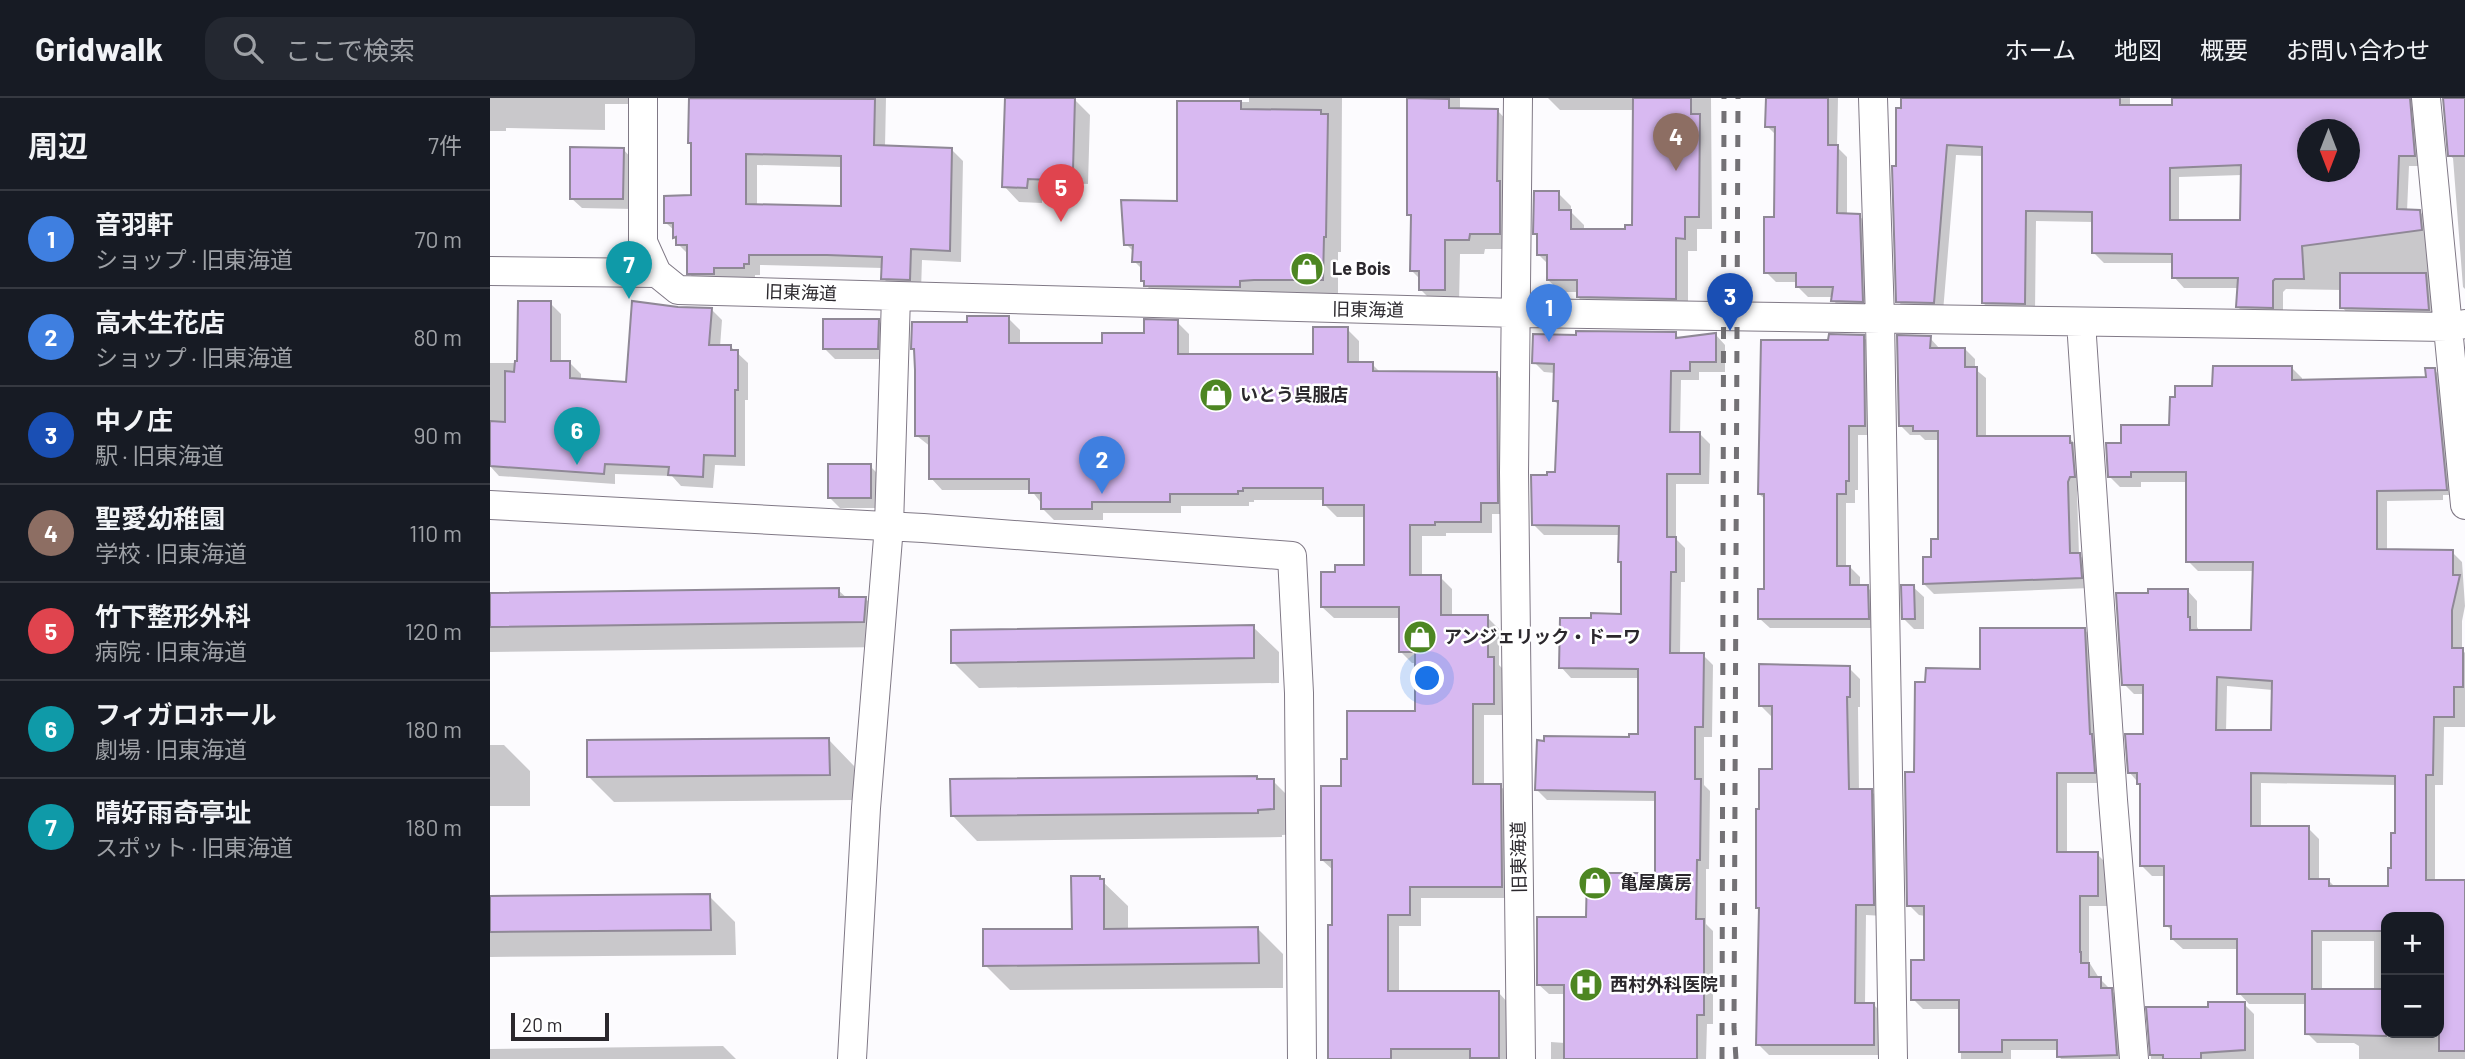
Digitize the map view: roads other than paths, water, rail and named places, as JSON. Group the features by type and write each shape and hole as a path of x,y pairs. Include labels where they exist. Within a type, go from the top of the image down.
{"street":[{"path":"490,271 657,273 643,242 643,98"},
{"path":"1518,98 1517,313 2456,326"},
{"path":"1873,98 1880,318 1893,1059"},
{"path":"2426,98 2456,326 2465,505"},
{"name":"旧東海道","path":"657,273 678,290 1517,313 1514,472 1521,1059"},
{"path":"852,1059 867,794 889,526 895,296"},
{"path":"2081,322 2113,800 2134,1059"},
{"path":"490,505 889,526 1292,556 1299,693 1302,1059"}],"railway":[{"path":"1722,1059 1724,98"},
{"path":"1736,1059 1738,98"}],"place":[{"name":"聖愛幼稚園","path":"1676,171"},
{"name":"竹下整形外科","path":"1061,222"},
{"name":"Le Bois","path":"1307,269"},
{"name":"晴好雨奇亭址","path":"629,299"},
{"name":"中ノ庄","path":"1730,331"},
{"name":"音羽軒","path":"1549,342"},
{"name":"いとう呉服店","path":"1216,395"},
{"name":"フィガロホール","path":"577,465"},
{"name":"高木生花店","path":"1102,494"},
{"name":"アンジェリック・ドーワ","path":"1420,637"},
{"name":"亀屋廣房","path":"1595,883"},
{"name":"西村外科医院","path":"1586,985"}]}
